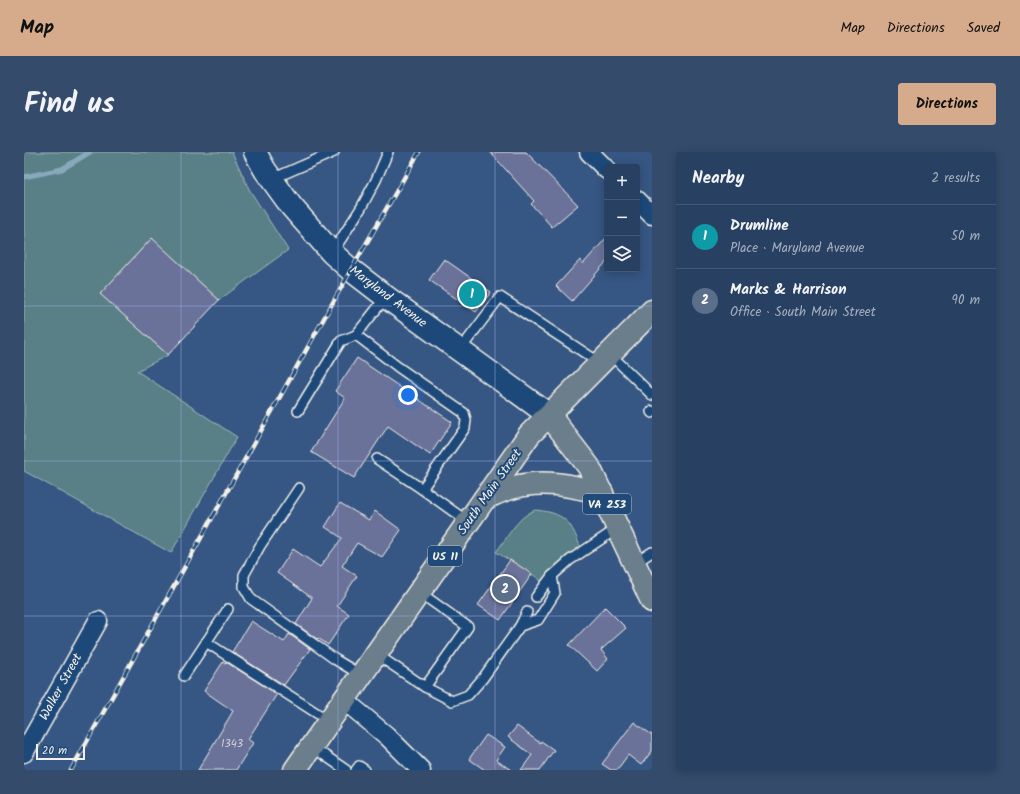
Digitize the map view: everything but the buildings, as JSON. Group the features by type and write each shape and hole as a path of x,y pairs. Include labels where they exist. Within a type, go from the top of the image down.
{"main road":[{"name":"Maryland Avenue","path":"256,152 272,179 291,206 332,253 386,297 549,415"},
{"name":"South Main Street","path":"295,770 529,435 652,311"},
{"name":"VA 253","path":"549,415 589,467 618,527 644,558 652,601"},
{"path":"485,498 515,487 544,483 564,484 602,493"}],"street":[{"path":"589,152 604,167"},
{"path":"640,203 652,215"},
{"name":"Walker Street","path":"25,751 98,621"},
{"path":"344,700 387,736 420,770"}],"lane":[{"path":"272,179 334,152"},
{"path":"332,253 361,208 376,180 388,152"},
{"path":"298,411 341,341 356,335 386,297"},
{"path":"460,350 500,297 605,358 652,395"},
{"path":"356,335 398,367 464,413 466,420 464,428 422,489"},
{"path":"377,459 468,522"},
{"path":"299,488 260,546 244,575 244,587 251,599 336,660 361,675"},
{"path":"536,598 552,576 570,560 618,527"},
{"path":"520,626 538,620 555,593 552,576"},
{"path":"420,592 468,627 425,687"},
{"path":"184,676 228,609"},
{"path":"376,654 425,687 452,701 468,695 483,678 520,626 526,612"},
{"path":"206,642 329,721"},
{"path":"311,746 346,770"},
{"path":"356,770 359,766 365,770"}],"green space":[{"path":"24,152 232,152 249,189 288,250 219,300 151,239 101,294 168,355 137,371 237,437 171,553 24,471"},
{"path":"535,510 556,514 563,518 573,529 584,556 563,562 544,583 496,552 518,522 523,517"}],"waterway":[{"path":"24,177 62,169 90,152"}],"railway":[{"path":"71,770 351,270 419,152"}],"place":[{"name":"Drumline","path":"472,294"},
{"name":"Marks & Harrison","path":"505,589"}]}
